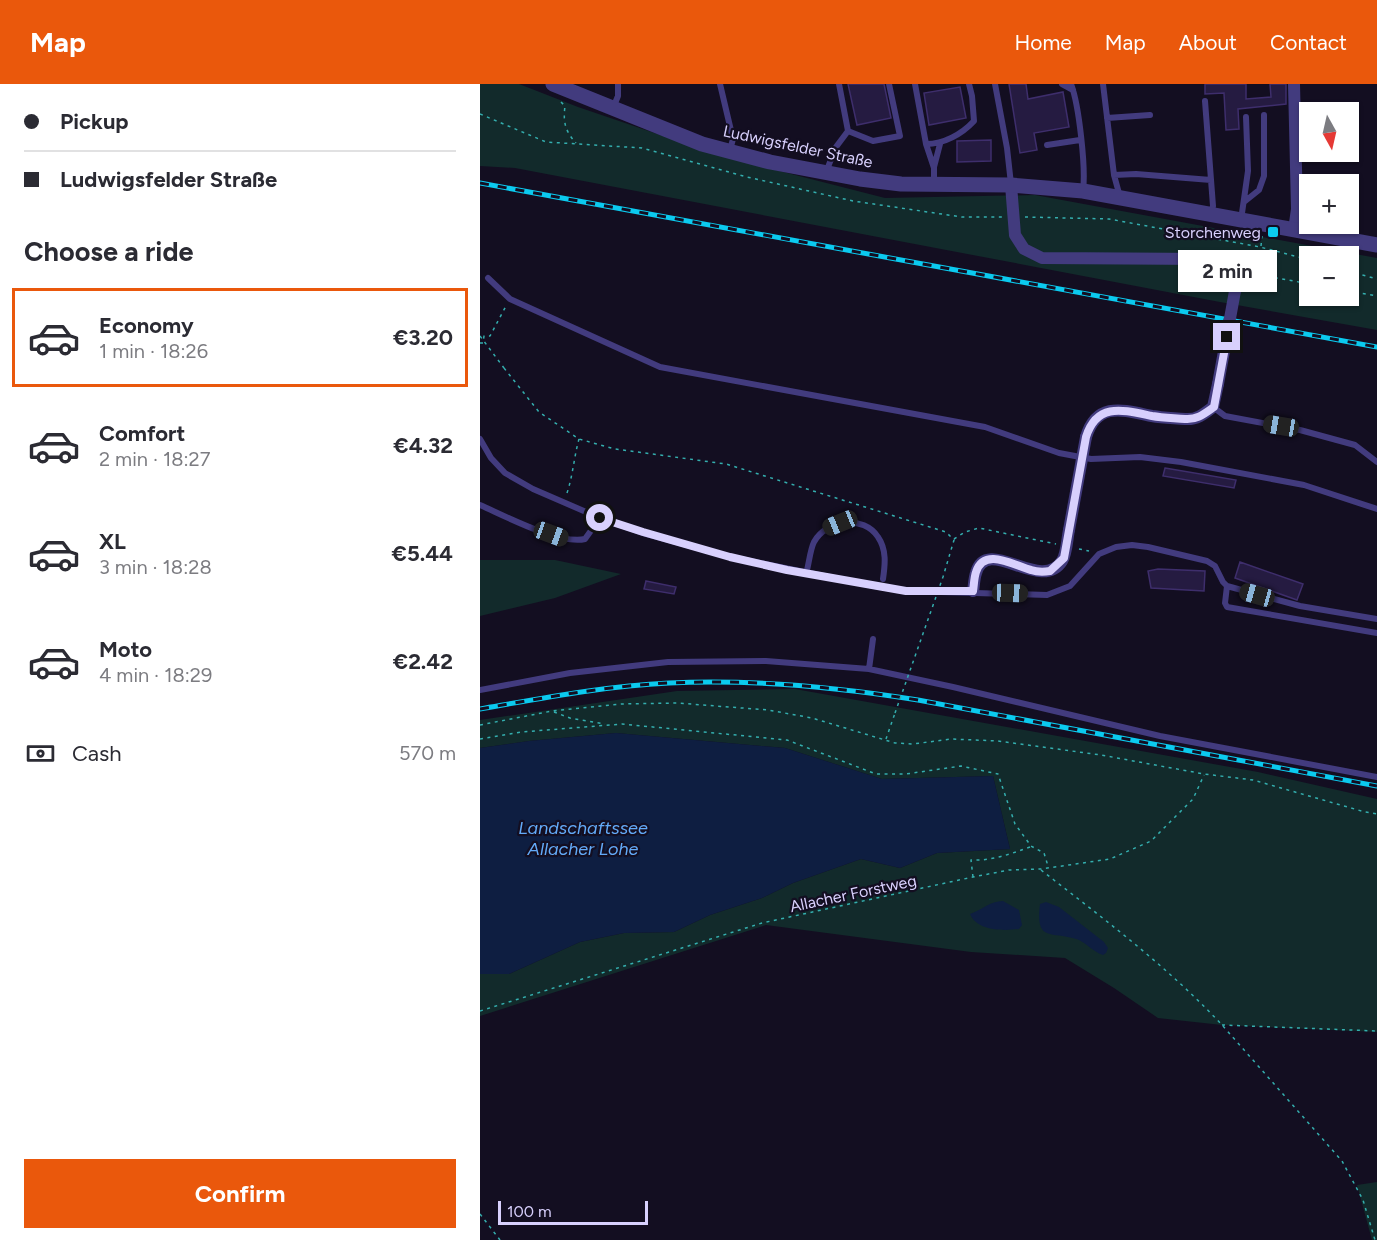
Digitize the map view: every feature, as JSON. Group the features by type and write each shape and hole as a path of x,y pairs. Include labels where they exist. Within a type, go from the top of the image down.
{"street":[{"path":"1294,84 1297,209 1294,230"},
{"name":"Ludwigsfelder Straße","path":"555,91 613,109 729,152 826,173 901,184 1011,185 1083,191 1377,245"},
{"path":"973,591 976,572 986,561 1001,559 1031,570 1050,571 1064,558 1070,546 1069,530 1086,437 1089,427 1096,418 1107,411 1125,410 1193,420 1203,416 1214,407 1235,284 1228,269 1209,259 1042,258 1024,249 1015,235 1011,185"}],"lane":[{"path":"613,109 618,96 618,84"},
{"path":"720,84 734,139 729,152"},
{"path":"826,173 836,147 848,131 839,84"},
{"path":"848,131 873,141 900,136 890,84"},
{"path":"915,84 926,144 934,168"},
{"path":"926,144 940,144 965,130 974,121 969,84"},
{"path":"995,84 1007,148 1011,185"},
{"path":"1062,84 1072,87 1085,178 1083,191"},
{"path":"1103,84 1114,175 1121,198"},
{"path":"1205,101 1211,180 1211,215"},
{"path":"1107,118 1150,115"},
{"path":"1243,202 1259,190 1264,176 1264,115"},
{"path":"1241,220 1248,171 1245,117"},
{"path":"1047,145 1080,140"},
{"path":"934,185 934,168 940,144"},
{"path":"1114,175 1136,174 1211,180"},
{"path":"488,278 510,299 660,367 985,427 1059,453 1091,459 1140,457 1181,462 1304,485 1377,509"},
{"path":"1214,407 1225,416 1300,430 1354,445 1377,462"},
{"path":"480,439 491,458 505,472 533,489 600,518 730,557 806,574 906,591 973,591 1047,595 1061,591 1074,582 1098,554 1116,547 1132,545 1207,561 1215,566 1227,586 1300,606 1377,619"},
{"path":"480,505 537,529 576,541 585,539 600,518"},
{"path":"806,574 814,542 828,528 840,523 855,523 870,528 879,538 885,560 884,579"},
{"path":"1227,586 1225,603 1227,607 1377,633"},
{"path":"869,669 873,639"},
{"path":"480,690 570,673 668,663 766,661 869,669 1160,736 1377,777"}],"path":[{"path":"555,91 565,106 563,118 567,133 576,143"},
{"path":"480,114 546,142 642,148 747,177 853,201 962,217 1109,219 1260,247 1299,258"},
{"path":"1359,274 1377,279"},
{"path":"1235,284 1266,276 1299,282"},
{"path":"1359,293 1377,296"},
{"path":"480,343 483,343 484,336 490,336 510,299"},
{"path":"480,336 539,412 579,439 615,449 726,464 901,517 946,532 954,540"},
{"path":"564,503 574,471 575,451 579,439"},
{"path":"886,740 954,540 965,532 979,528 1088,551"},
{"path":"480,725 552,711 621,704 719,705 768,710 812,718 886,740 912,744 951,739 998,741 1253,780 1377,814"},
{"path":"552,711 570,718 609,724 788,741 876,774 906,774 961,766 998,774 1016,824 1031,846 1044,853 1049,867"},
{"path":"480,739 522,732 609,724"},
{"name":"Allacher Forstweg","path":"480,1011 762,923 1009,870 1041,869 1110,859 1151,841 1193,799 1204,774"},
{"path":"973,877 971,860 1001,858 1031,846"},
{"path":"1041,869 1158,964 1222,1026 1342,1161 1363,1200 1375,1240"},
{"path":"1222,1026 1377,1031"},
{"path":"480,1214 500,1240"}],"green space":[{"path":"480,84 519,84 578,107 725,157 885,198 1035,195 1312,246 1299,246 1299,306 1359,306 1359,255 1377,258 1377,330 1220,302 515,168 480,166"},
{"path":"480,560 555,560 621,574 555,598 480,616"},
{"path":"795,689 1258,772 1377,799 1377,1032 1222,1025 1158,1018 1065,958 971,952 766,925 480,1016 480,974 509,974 580,942 624,933 674,932 710,915 762,898 793,883 861,859 900,868 937,853 1010,849 993,776 882,779 785,748 616,733 480,748 480,720 677,691"},
{"path":"1377,1182 1377,1240 1372,1240 1357,1185"}],"water":[{"name":"Landschaftssee Allacher Lohe","path":"616,733 785,748 882,779 993,776 1010,849 937,853 900,868 861,859 793,883 762,898 710,915 674,932 624,933 580,942 509,974 480,974 480,748"},
{"path":"1003,901 1019,910 1022,925 1019,929 991,929 973,920 970,914 990,904"},
{"path":"1046,902 1059,907 1104,942 1108,948 1106,953 1100,954 1079,940 1043,930 1039,917 1040,904"}],"building":[{"path":"848,84 884,84 891,118 857,125"},
{"path":"1009,84 1026,84 1028,99 1063,92 1069,127 1034,133 1037,150 1020,153"},
{"path":"1205,84 1246,84 1246,99 1271,97 1270,84 1286,84 1286,104 1238,109 1239,129 1226,130 1224,93 1205,94"},
{"path":"960,87 966,118 929,125 924,93"},
{"path":"991,140 991,161 957,162 957,141"},
{"path":"1165,468 1236,480 1234,488 1163,476"},
{"path":"1240,562 1303,584 1297,600 1235,578"},
{"path":"1158,569 1205,571 1204,591 1151,588 1148,571"},
{"path":"646,581 676,587 674,594 644,589"}],"railway":[{"path":"480,183 1377,347"},
{"path":"480,709 574,693 669,683 732,682 794,685 918,700 1377,786"}],"place":[{"name":"Storchenweg","path":"1273,232"}],"route":[{"path":"600,518 730,557 829,578 906,591 973,591 976,572 986,561 993,559 1001,559 1031,570 1050,571 1056,568 1064,558 1089,427 1096,418 1107,411 1125,410 1193,420 1203,416 1214,407 1227,337"}]}
